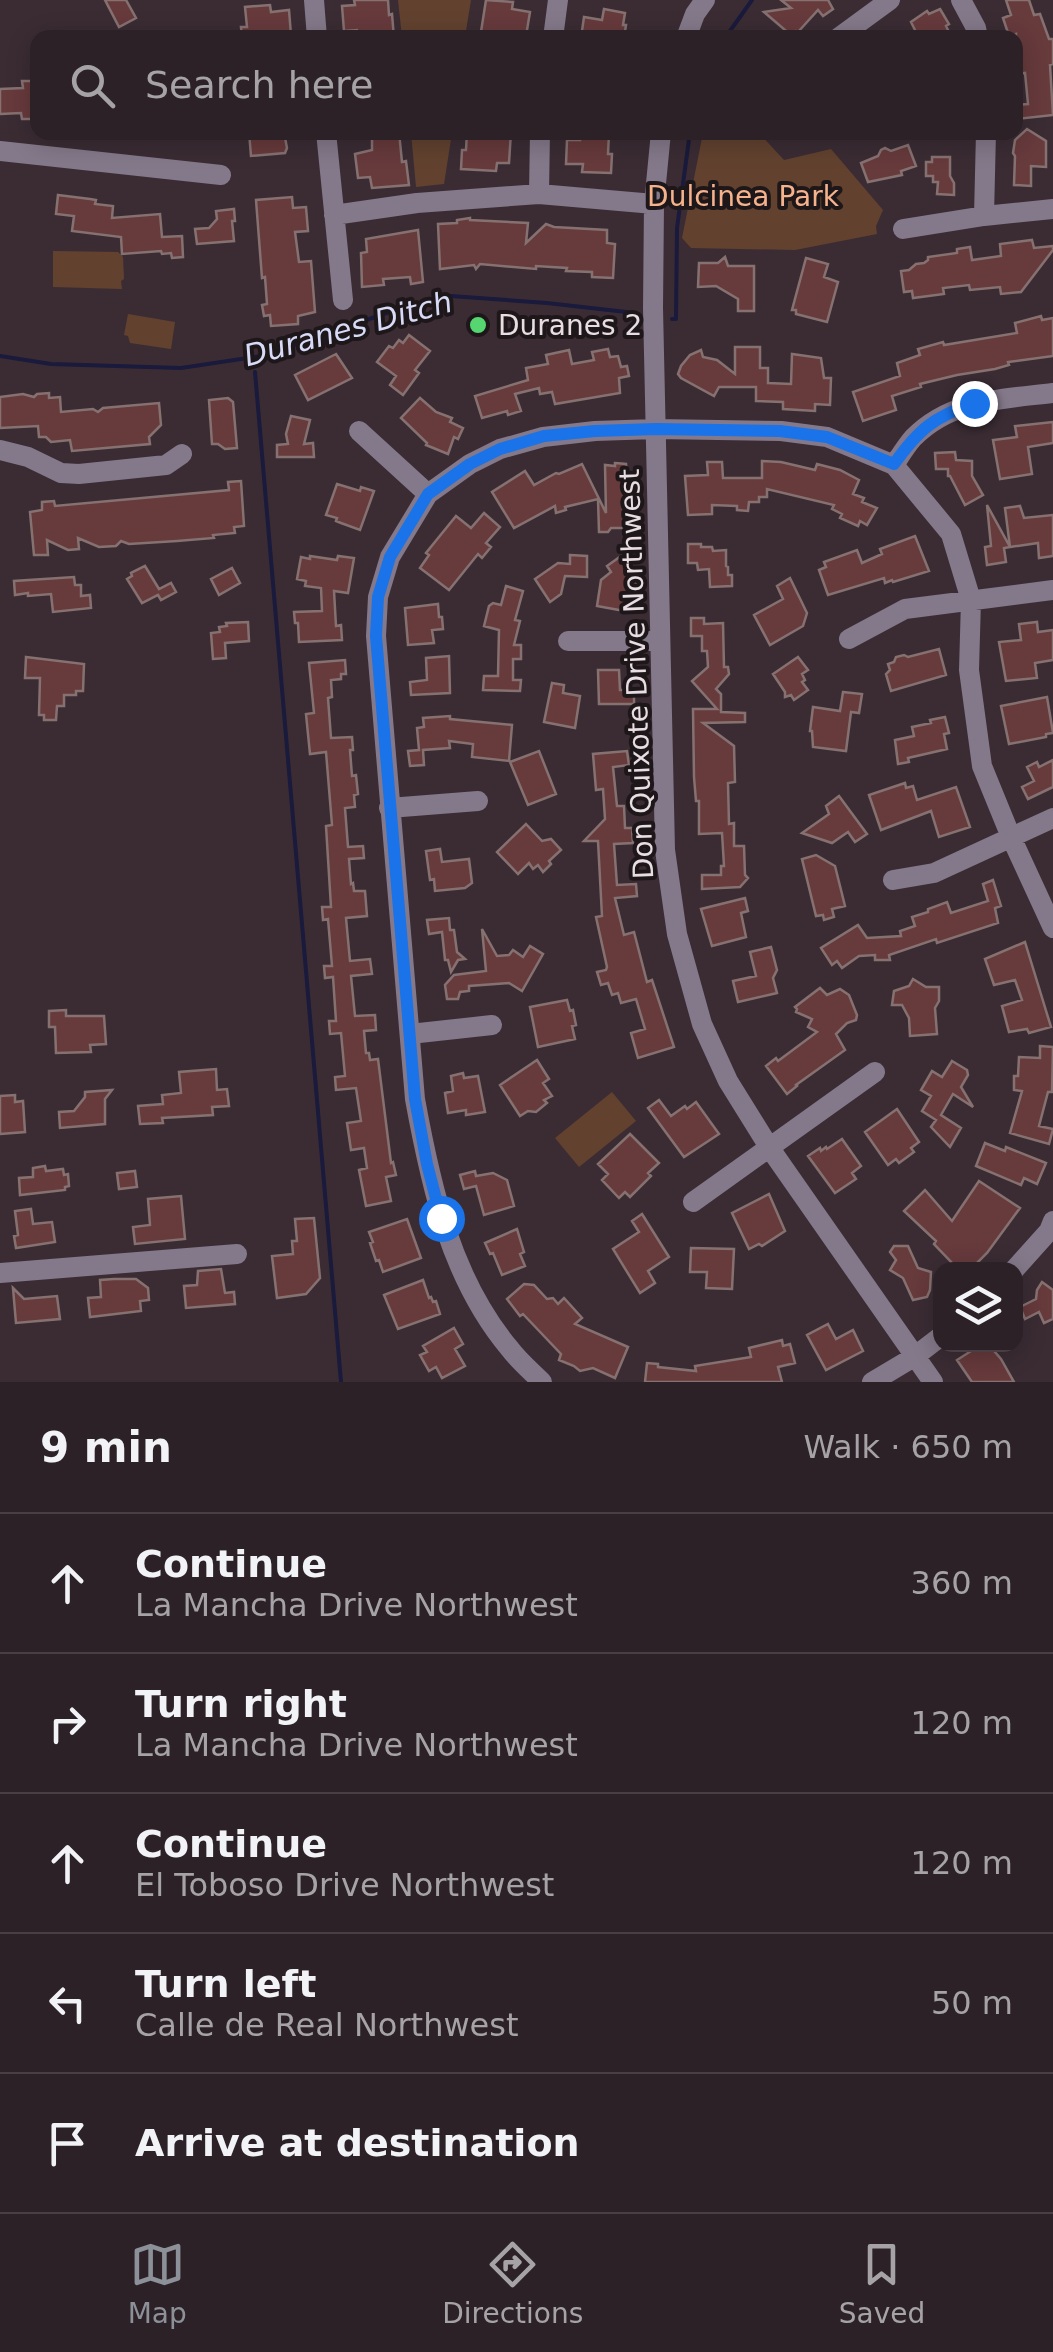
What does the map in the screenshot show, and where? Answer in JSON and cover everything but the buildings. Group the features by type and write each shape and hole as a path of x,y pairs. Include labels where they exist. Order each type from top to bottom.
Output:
{"street":[{"path":"314,0 316,30"},
{"path":"554,30 558,0"},
{"path":"689,30 705,0"},
{"path":"849,30 890,0"},
{"path":"961,0 974,30"},
{"path":"327,140 343,300"},
{"path":"539,194 540,140"},
{"name":"Don Quixote Drive Northwest","path":"660,140 654,204 659,641 665,850 677,934 702,1024 728,1081 769,1147 933,1382"},
{"path":"984,216 986,140"},
{"path":"0,151 221,175"},
{"path":"334,216 539,194 654,204"},
{"path":"903,229 1053,209"},
{"path":"894,464 912,439 944,414 974,403 1053,393"},
{"path":"360,431 428,494"},
{"path":"542,1382 510,1349 481,1308 459,1263 441,1218 415,1099 376,636 378,597 390,557 428,494 470,464 500,449 544,436 595,431 780,431 827,437 894,464 951,534 970,600 969,670 982,766 1053,928"},
{"path":"0,450 28,457 61,473 78,474 166,465 182,454"},
{"path":"850,640 905,609 1053,590"},
{"path":"568,641 659,641"},
{"path":"389,808 478,801"},
{"path":"893,880 934,873 1053,818"},
{"path":"410,1034 492,1025"},
{"path":"693,1202 874,1072"},
{"path":"1021,1262 1052,1229"},
{"path":"0,1273 237,1254"},
{"path":"872,1382 933,1342"}],"green space":[{"path":"398,0 471,0 466,30 401,30"},
{"path":"412,140 451,140 444,184 416,187"},
{"name":"Dulcinea Park","path":"702,140 765,140 784,160 831,149 883,210 877,234 795,250 691,248 682,238"},
{"path":"53,251 118,252 123,257 122,289 53,287"},
{"path":"128,314 175,322 171,349 130,343 124,335"},
{"path":"612,1092 636,1121 579,1167 555,1138"}],"waterway":[{"path":"731,30 752,0"},
{"path":"672,319 676,319 677,228 689,140"},
{"name":"Duranes Ditch","path":"0,356 51,364 181,368 261,356 410,305 451,296 635,313"},
{"path":"255,372 341,1382"}],"place":[{"name":"Duranes 2","path":"478,325"}],"route":[{"path":"441,1218 415,1099 376,636 378,597 390,557 428,494 470,464 500,449 544,436 595,431 780,431 827,437 894,464 912,439 944,414 974,403"}]}
